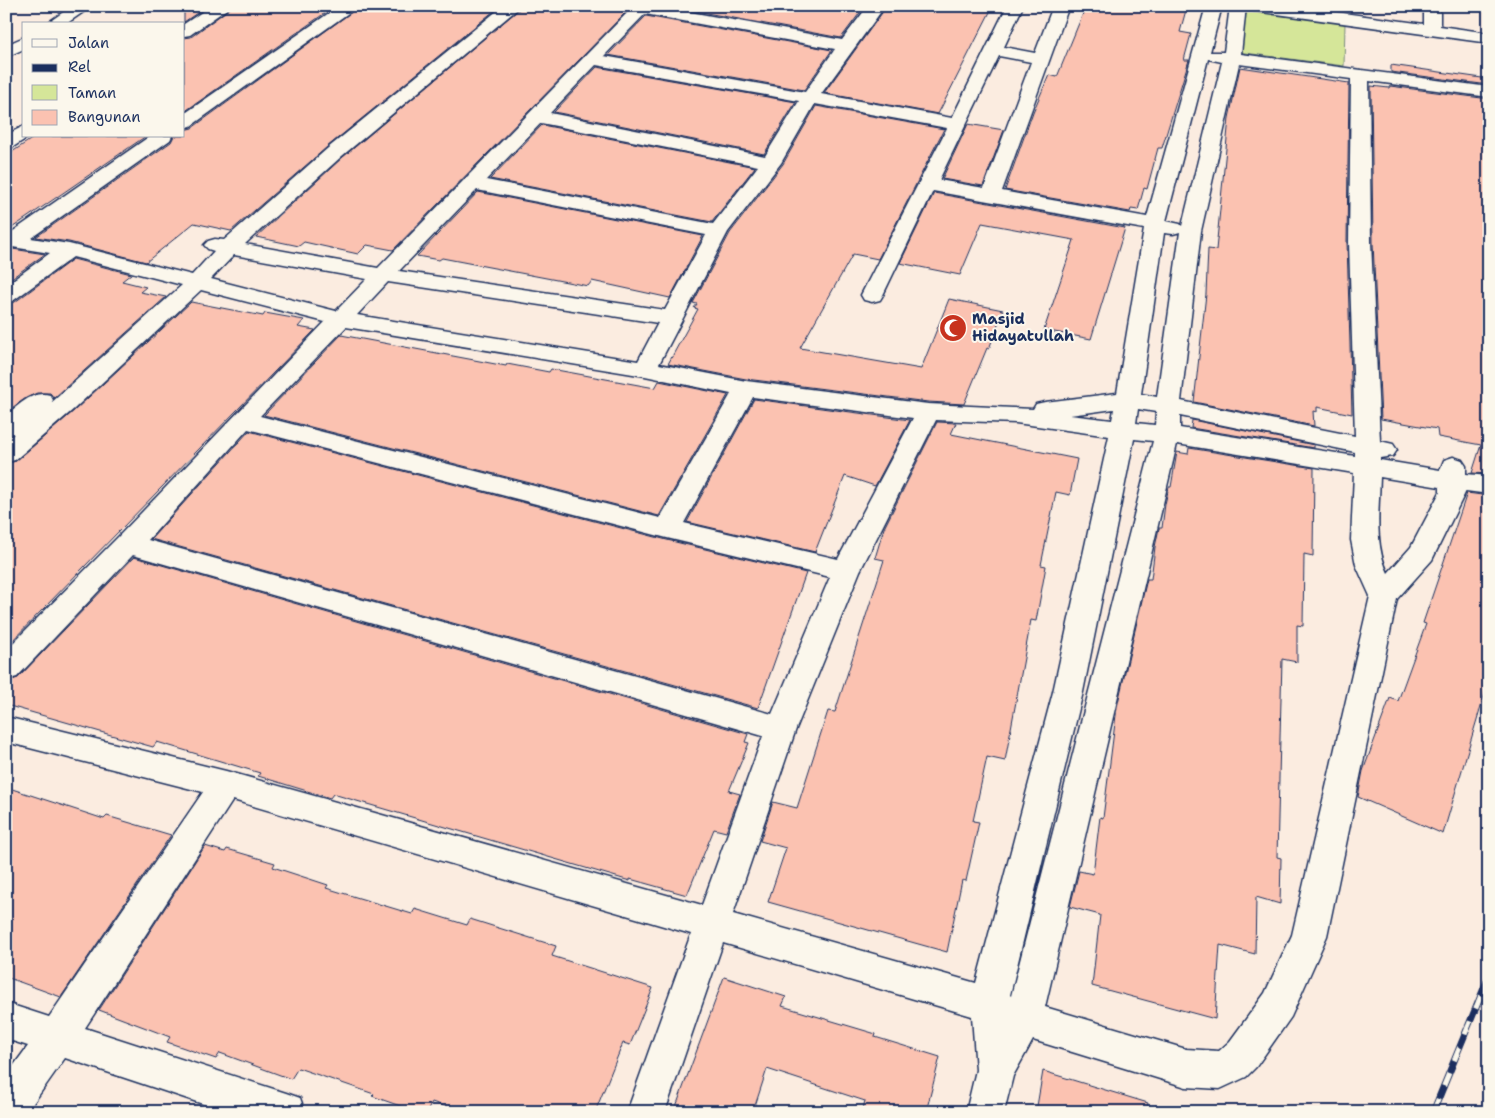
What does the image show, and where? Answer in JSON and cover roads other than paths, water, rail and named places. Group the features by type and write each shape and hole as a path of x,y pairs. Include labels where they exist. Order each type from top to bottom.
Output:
{"street":[{"path":"57,22 84,6"},
{"path":"185,30 223,6"},
{"path":"185,121 350,6"},
{"path":"6,454 54,401 184,295 187,280 219,246 335,152 394,94 494,6"},
{"path":"394,94 513,6"},
{"path":"645,369 718,231 771,163 809,99 877,6"},
{"path":"872,295 1015,6"},
{"path":"991,195 1061,6"},
{"path":"995,1070 989,1004 1068,692 1123,430 1126,400 1155,224 1214,6"},
{"path":"985,1112 995,1070 1024,1019 1167,434 1168,406 1191,231 1232,58 1238,6"},
{"path":"1254,6 1489,38"},
{"path":"1384,24 1385,6"},
{"path":"1432,6 1432,31"},
{"path":"6,669 128,544 243,420 591,60 638,7 846,46"},
{"path":"6,52 22,43"},
{"path":"994,50 1041,59"},
{"path":"1202,54 1489,92"},
{"path":"591,60 957,124"},
{"path":"1360,74 1360,242 1367,456 1364,540 1370,565 1384,596"},
{"path":"536,116 771,163"},
{"path":"6,143 22,133"},
{"path":"9,240 160,138"},
{"path":"472,183 718,231"},
{"path":"927,184 1191,231"},
{"path":"9,240 69,250 341,319 645,369 746,389 928,412 1016,415 1123,430 1367,456"},
{"path":"219,246 382,276 672,318"},
{"path":"6,295 69,250"},
{"path":"667,529 746,389"},
{"path":"1016,415 1126,400 1168,406 1367,456 1489,480"},
{"path":"6,428 54,401"},
{"path":"646,1112 781,729 846,571 928,412"},
{"path":"243,420 667,529 846,571"},
{"path":"1453,474 1489,485"},
{"path":"6,728 226,784 712,923 989,1004 1024,1019 1186,1068 1220,1070 1233,1064 1244,1054 1278,1005 1309,936 1384,596 1422,553 1453,492 1453,474"},
{"path":"128,544 781,729"},
{"path":"1068,692 1103,696"},
{"path":"6,1109 58,1036 226,784"},
{"path":"6,1021 58,1036 286,1112"}],"railway":[{"path":"1433,1112 1489,976"}],"place":[{"name":"Masjid Hidayatullah","path":"953,328"}]}
